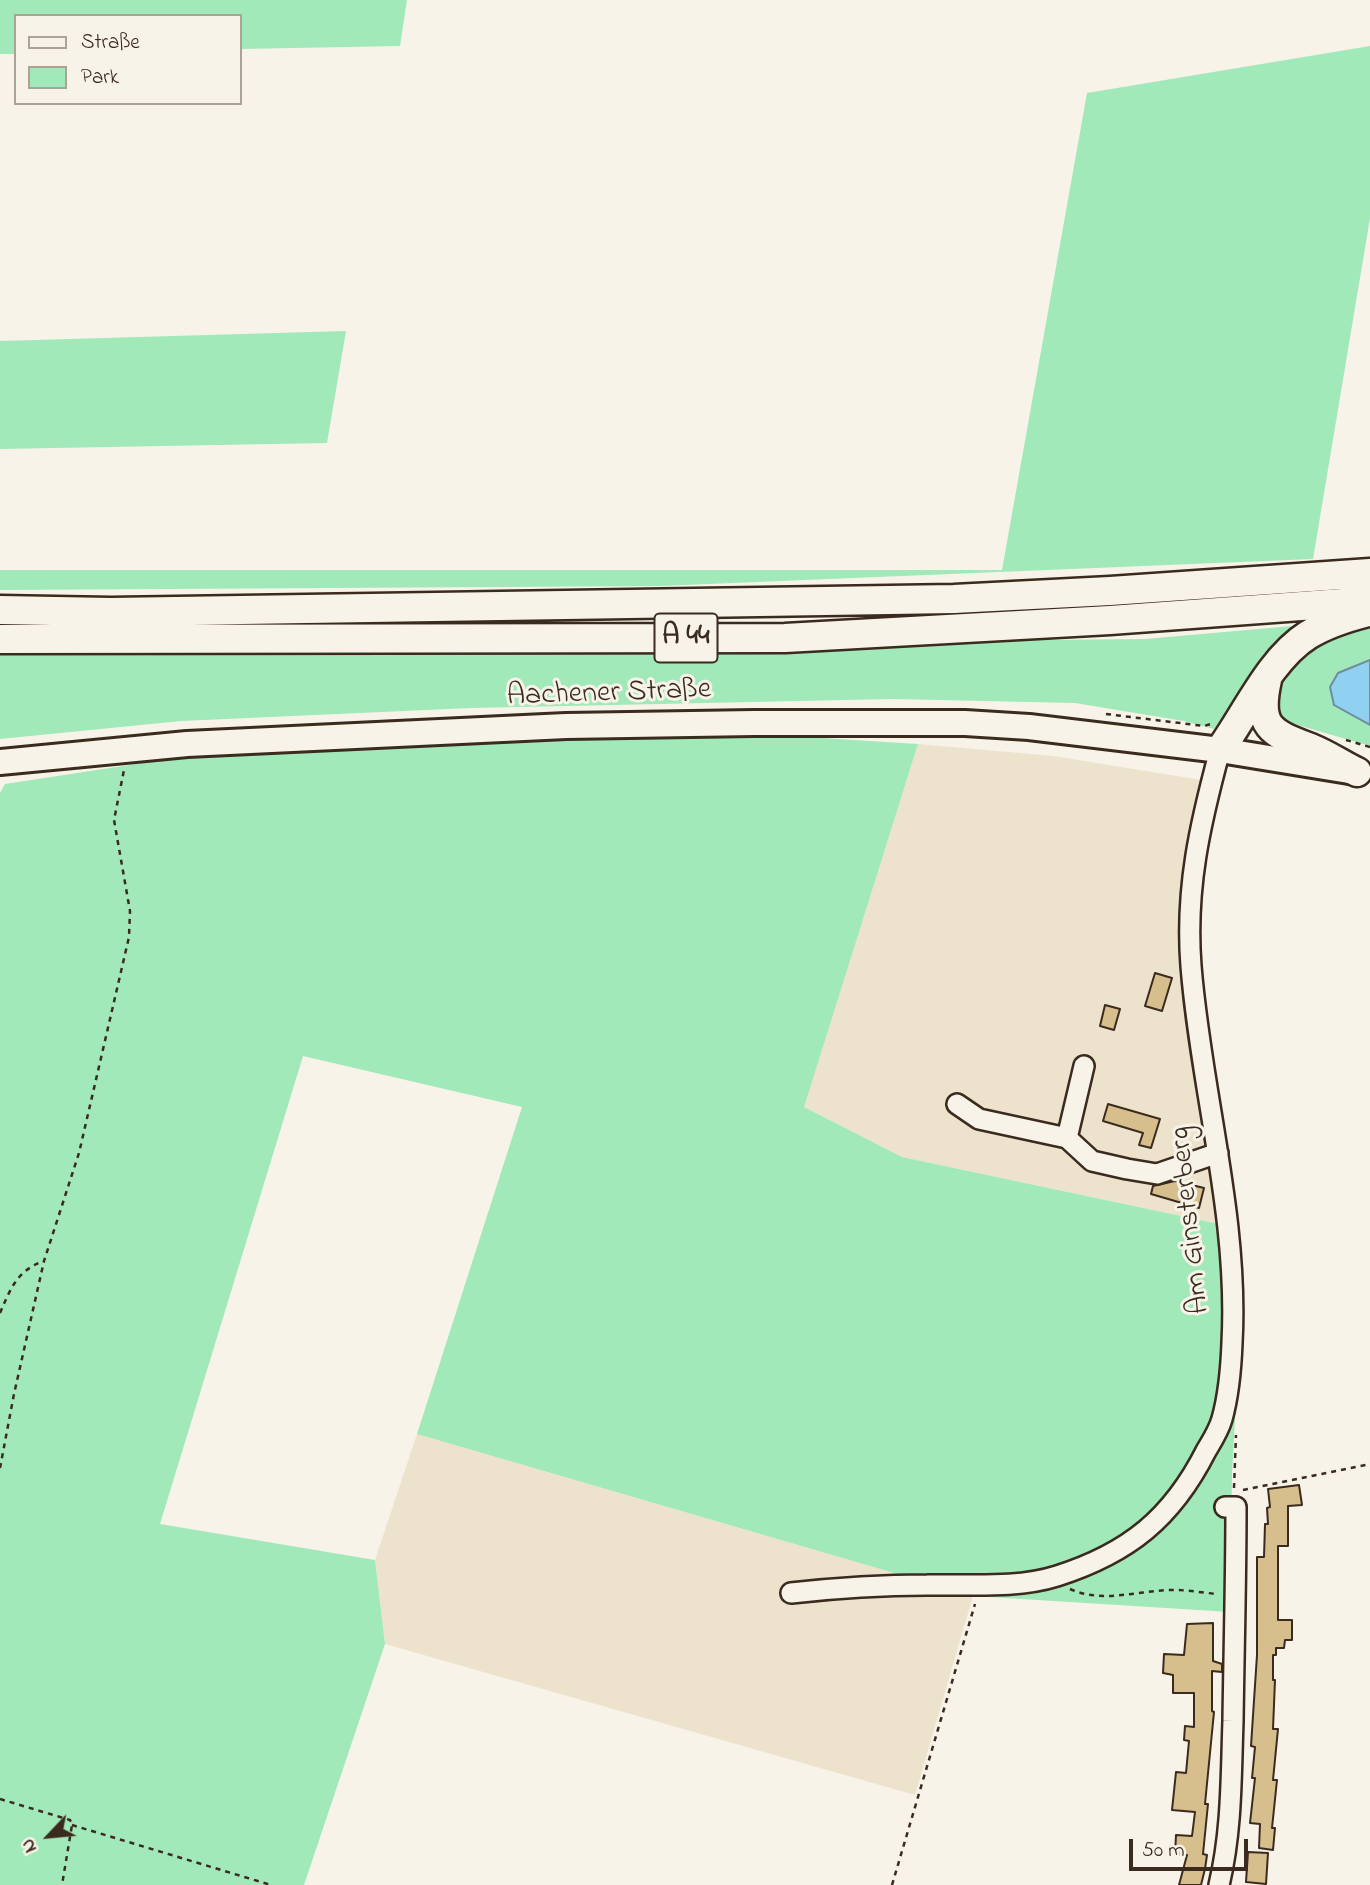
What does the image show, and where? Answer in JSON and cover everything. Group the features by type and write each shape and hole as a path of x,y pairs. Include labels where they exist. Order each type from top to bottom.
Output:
{"highway":[{"name":"A 44","path":"0,610 111,612 954,599 1370,573"},
{"name":"A 44","path":"0,639 785,638 1110,620 1370,601"},
{"path":"1220,750 1287,652 1308,635 1339,621 1370,612"},
{"path":"1267,678 1262,707 1274,732 1363,774"}],"main road":[{"name":"Aachener Straße","path":"0,762 123,749 566,726 899,723 1029,727 1220,750 1363,774"}],"street":[{"name":"Am Ginsterberg","path":"791,1592 864,1585 1015,1584 1054,1577 1119,1548 1171,1508 1192,1479 1221,1423 1230,1377 1234,1310 1229,1227 1197,1022 1188,908 1197,849 1220,750"},
{"path":"1068,1138 1084,1066"},
{"path":"957,1104 979,1119 1068,1138 1093,1161 1157,1174 1218,1153"},
{"path":"1219,1885 1231,1811 1236,1596 1236,1507 1225,1507"}],"path":[{"path":"0,1468 44,1261 79,1153 129,937 130,911 114,820 124,779 123,749"},
{"path":"0,1313 13,1284 27,1268 44,1261"},
{"path":"1225,1406 1232,1410 1237,1420 1234,1489 1225,1507"},
{"path":"1225,1507 1238,1491 1370,1464"},
{"path":"1054,1577 1069,1589 1084,1596 1120,1596 1174,1590 1236,1596"},
{"path":"892,1885 983,1584"},
{"path":"0,1799 70,1819 72,1825 62,1885"},
{"path":"72,1825 271,1885"}],"shaded area":[{"path":"918,744 1054,756 1201,780 1185,862 1180,908 1182,964 1219,1224 902,1157 803,1107"},
{"path":"417,1434 973,1596 915,1795 385,1644 375,1560"}],"green space":[{"path":"0,0 407,0 400,46 242,49 242,14 14,14 14,54 0,54"},
{"path":"1370,46 1370,218 1313,559 660,586 0,590 0,570 1002,570 1087,93"},
{"path":"346,331 327,443 0,449 0,341"},
{"path":"1292,626 1214,729 1184,721 1075,703 893,699 471,708 181,721 0,739 0,650 1145,639"},
{"path":"1370,626 1370,746 1277,719 1273,692 1295,658 1351,628"},
{"path":"790,736 918,744 804,1107 902,1157 1219,1224 1237,1385 1232,1473 1230,1612 973,1596 417,1434 522,1107 303,1056 160,1524 375,1560 385,1644 304,1885 0,1885 0,793 5,784 208,753 510,740"}],"water":[{"path":"1370,660 1370,725 1334,705 1330,687 1338,673"}],"building":[{"path":"1155,973 1172,978 1162,1011 1145,1006"},
{"path":"1105,1005 1120,1009 1114,1030 1100,1026"},
{"path":"1108,1104 1160,1119 1151,1148 1139,1145 1143,1133 1103,1121"},
{"path":"1175,1181 1204,1188 1199,1208 1151,1194 1153,1186"},
{"path":"1299,1485 1302,1505 1288,1506 1288,1546 1278,1546 1278,1620 1292,1620 1292,1640 1285,1640 1284,1648 1276,1648 1276,1655 1273,1655 1273,1729 1278,1729 1273,1780 1277,1780 1272,1828 1275,1828 1273,1850 1259,1848 1260,1824 1250,1823 1255,1778 1252,1778 1255,1747 1251,1746 1257,1655 1257,1557 1264,1557 1265,1524 1268,1524 1267,1508 1270,1507 1268,1489"},
{"path":"1213,1623 1213,1661 1222,1664 1222,1672 1212,1671 1214,1712 1203,1854 1207,1855 1201,1885 1179,1885 1187,1855 1175,1854 1176,1835 1192,1836 1195,1812 1172,1810 1176,1772 1186,1773 1189,1741 1184,1740 1185,1726 1194,1727 1194,1693 1173,1693 1173,1675 1163,1673 1164,1654 1184,1655 1187,1624"},
{"path":"1248,1852 1268,1853 1266,1884 1246,1882"}]}
